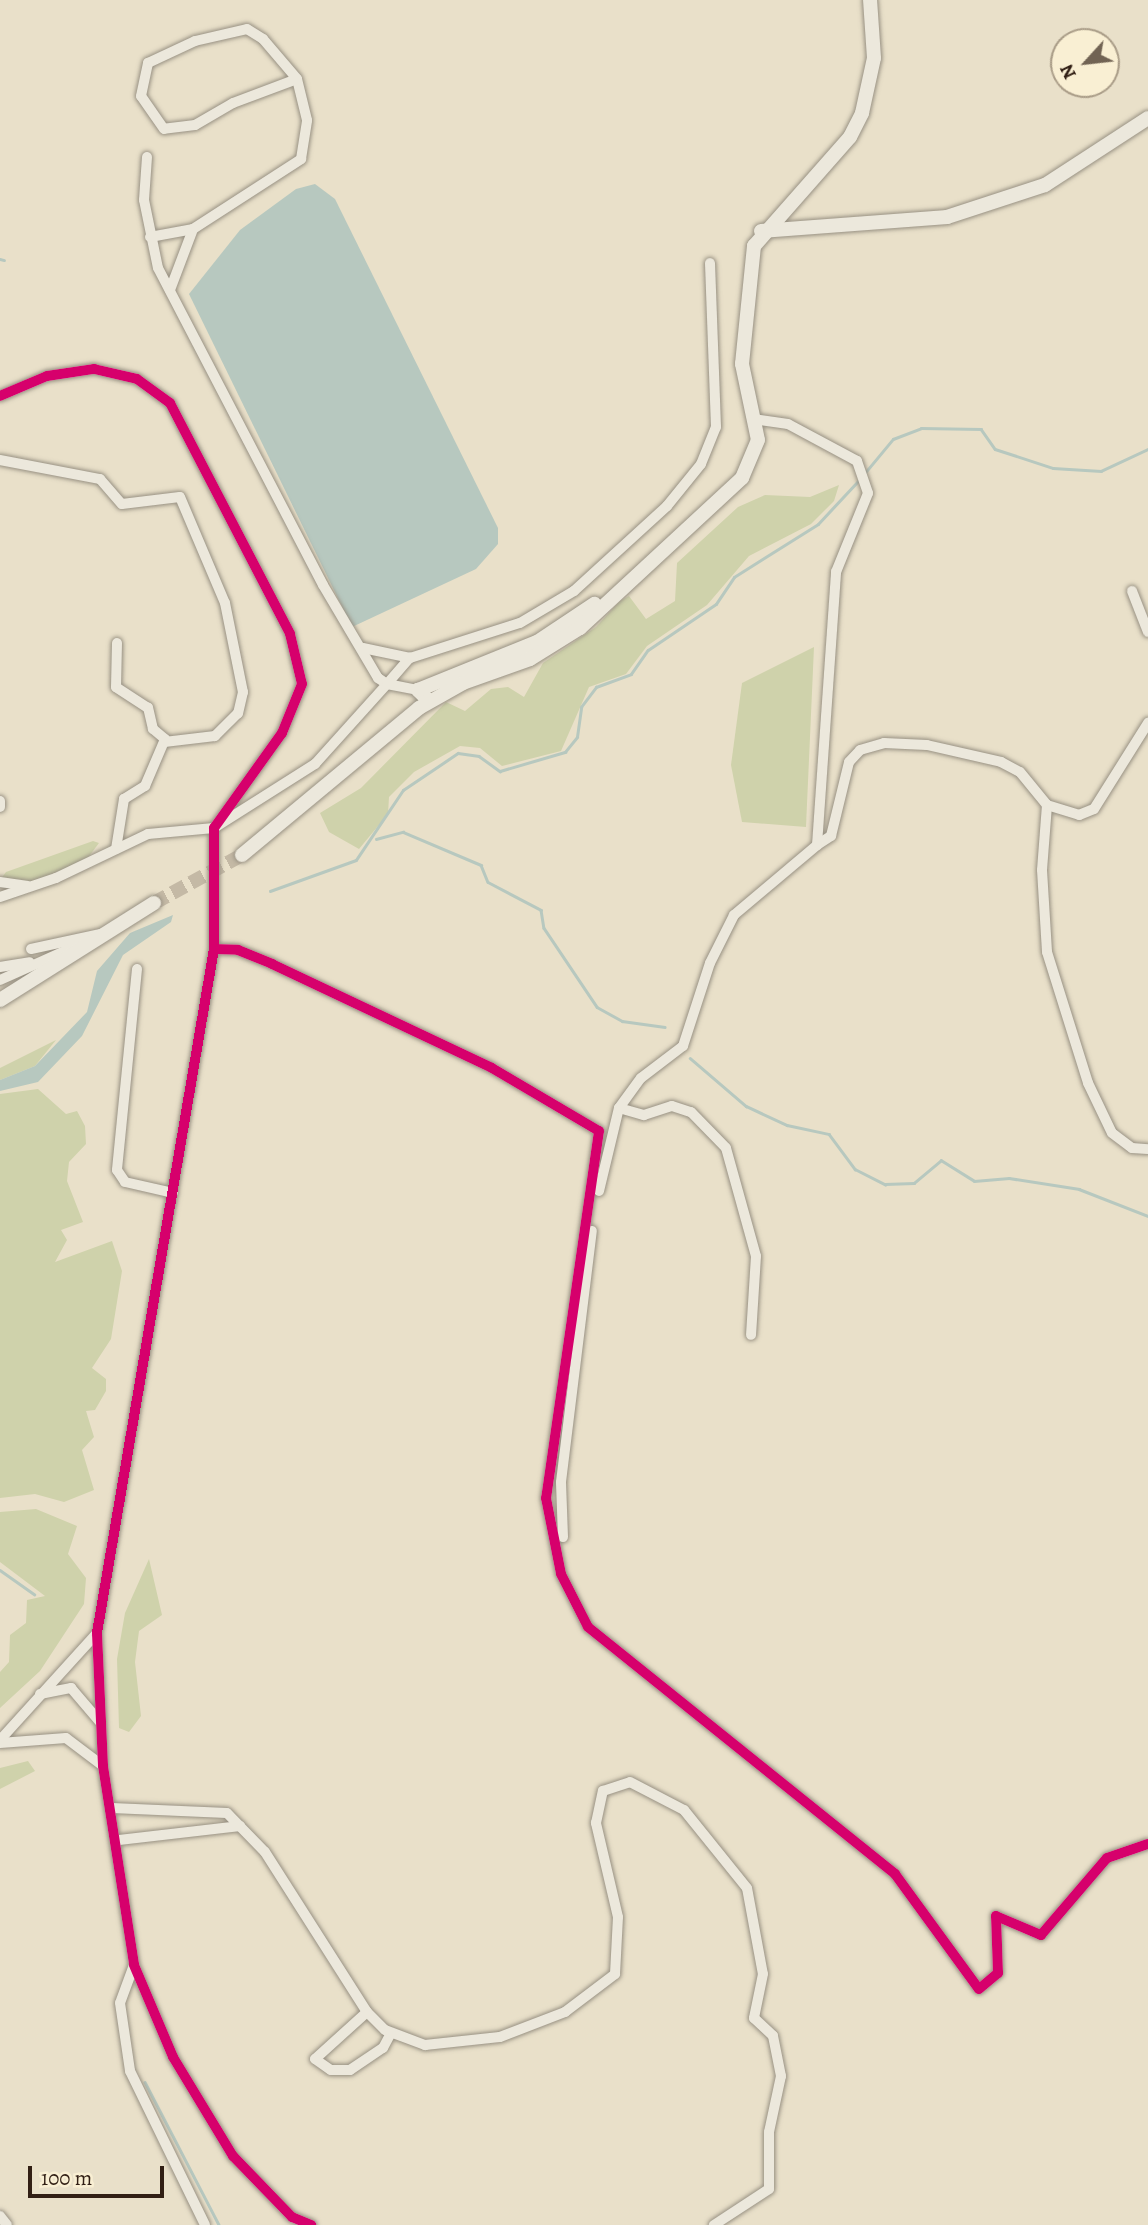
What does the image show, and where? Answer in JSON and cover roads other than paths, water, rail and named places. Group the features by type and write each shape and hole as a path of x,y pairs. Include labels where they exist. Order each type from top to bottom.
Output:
{"street":[{"path":"242,855 310,801 399,722 429,701 552,648 742,478 758,440 758,420 746,390 742,331 761,231 850,137 862,113 874,58 870,0"},
{"path":"150,237 193,229 301,159 307,120 297,79 263,39 247,29 186,44 148,63 141,96 159,124 177,130 297,79"},
{"path":"761,231 947,217 1045,185 1148,118"},
{"path":"147,157 150,237 170,290 323,585 363,648 370,669 387,684 418,690 537,642 617,591"},
{"path":"170,290 193,229"},
{"path":"363,648 410,658 520,623 574,591 628,546 701,464 716,427 710,264"},
{"path":"0,396 47,376 93,369 137,379 170,403 199,451 290,634 302,684 282,733 214,828 214,950 97,1633 103,1766 119,1840 134,1965 173,2057 233,2156 292,2217 311,2225"},
{"path":"758,420 788,424 857,461 868,493 836,572 817,845"},
{"path":"0,460 100,479 122,504 180,497 225,603 243,692 234,719 215,736 164,742"},
{"path":"1132,591 1148,632"},
{"path":"116,849 124,799 145,786 164,742 148,708 116,687 117,643"},
{"path":"0,897 30,887 148,834 214,828 315,764 410,658"},
{"path":"418,690 429,701"},
{"path":"563,1537 561,1482 587,1267 619,1108 640,1078 683,1046 710,963 734,915 817,845 837,821 849,762 860,750 884,743 1001,762 1020,772 1047,805 1079,815 1094,808 1148,723"},
{"path":"0,801 0,807"},
{"path":"1047,805 1042,870 1046,952 1088,1083 1112,1133 1132,1148 1148,1149"},
{"path":"0,882 30,887"},
{"path":"0,1000 154,903"},
{"path":"31,949 108,933"},
{"path":"0,980 108,933"},
{"path":"214,950 238,950 272,964 492,1068 599,1131 546,1498 561,1574 588,1627 895,1874 979,1989 998,1973 996,1916 1041,1935 1107,1858 1148,1844"},
{"path":"0,967 37,962"},
{"path":"137,969 117,1170 125,1182 173,1193"},
{"path":"619,1108 644,1115 672,1106 691,1112 726,1148 756,1256 751,1335"},
{"path":"0,1741 34,1696 97,1633"},
{"path":"34,1696 71,1688 101,1724"},
{"path":"0,1741 66,1738 103,1766"},
{"path":"112,1808 228,1813 265,1852 367,2012 391,2033 425,2045 500,2037 565,2012 615,1974 618,1917 596,1823 603,1791 630,1782 684,1810 747,1888 763,1975 754,2018 774,2036 781,2076 769,2132 769,2189 714,2225"},
{"path":"119,1840 240,1826"},
{"path":"134,1965 121,2003 130,2071 205,2225"},
{"path":"367,2012 315,2059 331,2070 350,2070 383,2048 391,2033"},
{"path":"0,2216 7,2225"}],"waterway":[{"path":"0,259 4,260"},
{"path":"864,474 893,439 921,428 981,429 995,449 1053,468 1101,471 1148,449"},
{"path":"270,891 356,860 403,790 458,753 479,756 500,771 565,752 577,737 581,707 596,687 631,674 648,650 716,604 734,577 818,524 860,479"},
{"path":"376,839 403,832 481,865 488,882 541,910 544,928 597,1007 622,1021 665,1027"},
{"path":"690,1058 746,1106 787,1125 829,1134 855,1169 885,1184 914,1183 941,1160 974,1181 1009,1178 1079,1189 1148,1216"},
{"path":"0,1570 34,1594"},
{"path":"145,2082 219,2225"}],"tunnel":[{"path":"154,903 242,855"}]}
